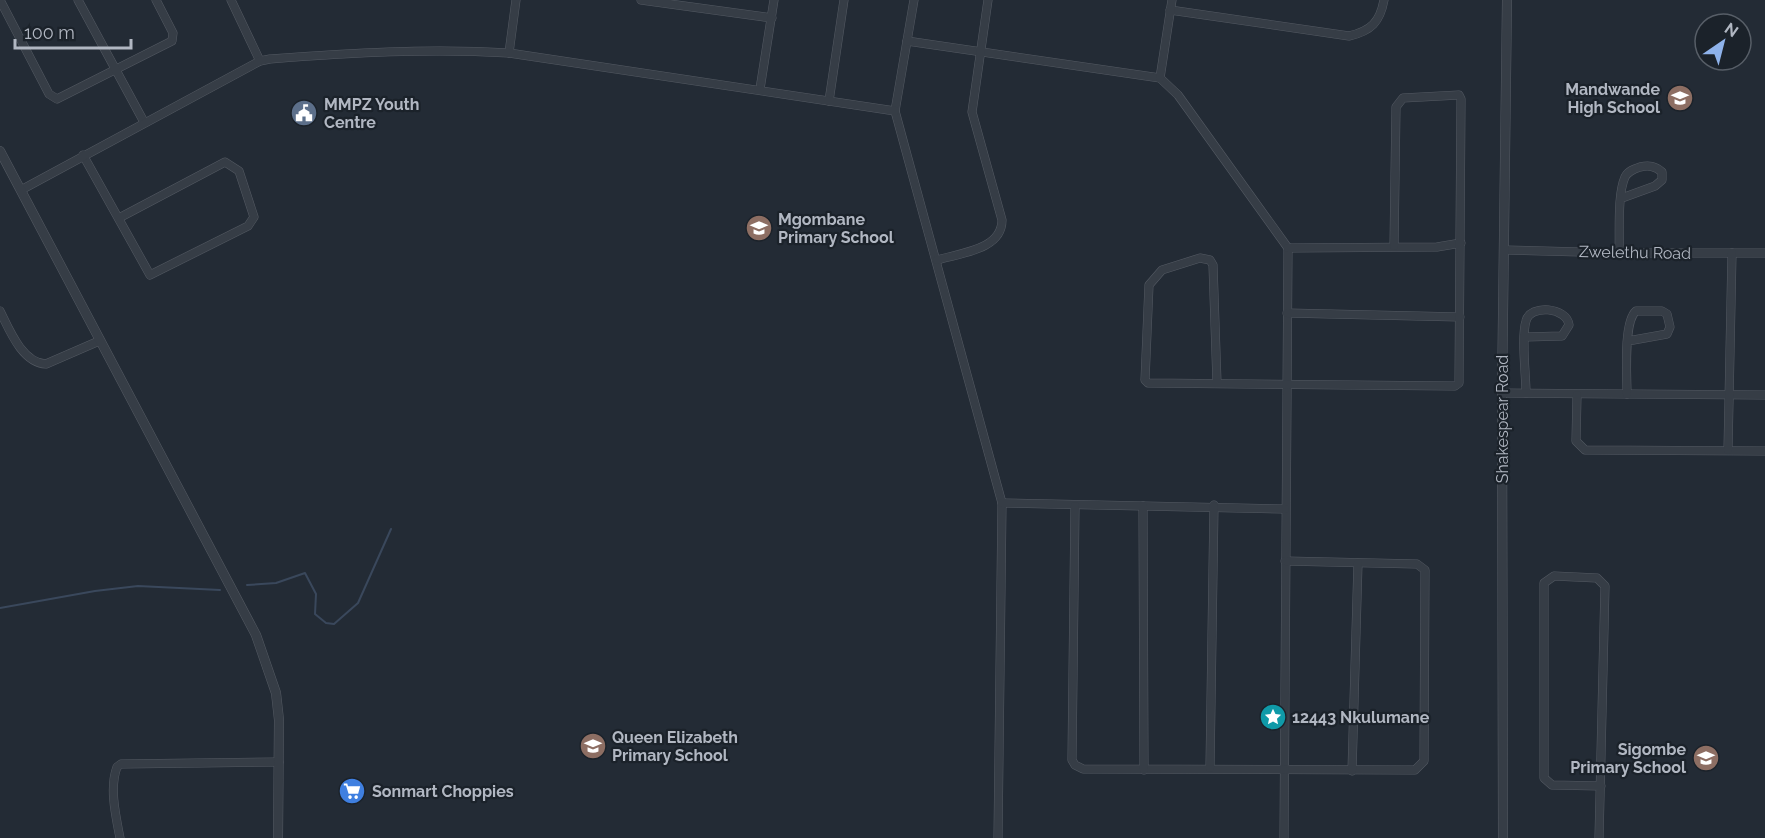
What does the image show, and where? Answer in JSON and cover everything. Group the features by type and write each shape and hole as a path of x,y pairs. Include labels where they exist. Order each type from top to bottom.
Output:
{"street":[{"path":"0,0 52,98 63,98 114,69 173,40 173,33 156,0"},
{"path":"78,0 144,122"},
{"path":"231,0 260,61"},
{"path":"508,53 516,0"},
{"path":"641,0 772,18"},
{"path":"760,89 774,0"},
{"path":"829,101 844,0"},
{"path":"914,0 895,111 938,260 1002,503 998,838"},
{"path":"938,260 992,242 1001,233 1002,220 972,112 988,0"},
{"path":"1160,78 1172,0"},
{"path":"1170,10 1349,36 1362,33 1375,24 1382,14 1384,0"},
{"name":"Shakespear Road","path":"1503,838 1502,393 1507,0"},
{"path":"908,41 1160,78 1178,95 1288,248 1284,838"},
{"path":"21,190 260,61 392,50 451,49 508,53 895,111"},
{"path":"1217,383 1213,265 1210,260 1200,258 1162,270 1149,285 1145,380 1150,384 1455,386 1461,379 1461,99 1456,94 1403,98 1396,107 1394,246"},
{"path":"0,151 99,341 185,496 256,635 276,693 279,762 278,838"},
{"path":"83,155 150,275 248,226 254,217 239,171 225,162 119,218"},
{"path":"1619,253 1622,198 1624,179 1630,171 1653,166 1662,172 1662,180 1655,186 1622,198"},
{"path":"1288,248 1437,247 1461,243"},
{"name":"Zwelethu Road","path":"1505,250 1765,253"},
{"path":"1728,450 1732,253"},
{"path":"1525,337 1562,336 1569,326 1568,318 1562,312 1537,310 1529,314 1525,321 1525,337 1526,393"},
{"path":"0,311 26,356 39,364 46,364 99,341"},
{"path":"1627,394 1628,341 1631,317 1636,311 1662,311 1667,314 1670,327 1667,334 1628,341"},
{"path":"1287,313 1460,317"},
{"path":"1502,393 1765,395"},
{"path":"1576,395 1576,441 1585,450 1765,451"},
{"path":"1002,503 1075,506 1214,505 1285,509"},
{"path":"1210,768 1214,505"},
{"path":"1075,506 1072,760 1083,769 1415,770 1424,761 1425,570 1417,564 1285,561"},
{"path":"1143,506 1144,770"},
{"path":"1352,771 1358,563"},
{"path":"1599,838 1601,786 1605,586 1597,578 1554,576 1544,583 1544,778 1552,785 1601,786"},
{"path":"120,838 115,812 115,776 117,767 121,764 279,762"}],"waterway":[{"path":"247,585 276,583 305,573 316,594 315,614 326,623 334,624 358,603 391,529"},
{"path":"0,608 95,591 138,586 220,590"}],"place":[{"name":"Mandwande High School","path":"1680,98"},
{"name":"MMPZ Youth Centre","path":"304,113"},
{"name":"Mgombane Primary School","path":"759,228"},
{"name":"12443 Nkulumane","path":"1273,717"},
{"name":"Queen Elizabeth Primary School","path":"593,746"},
{"name":"Sigombe Primary School","path":"1706,758"},
{"name":"Sonmart Choppies","path":"352,791"}]}
